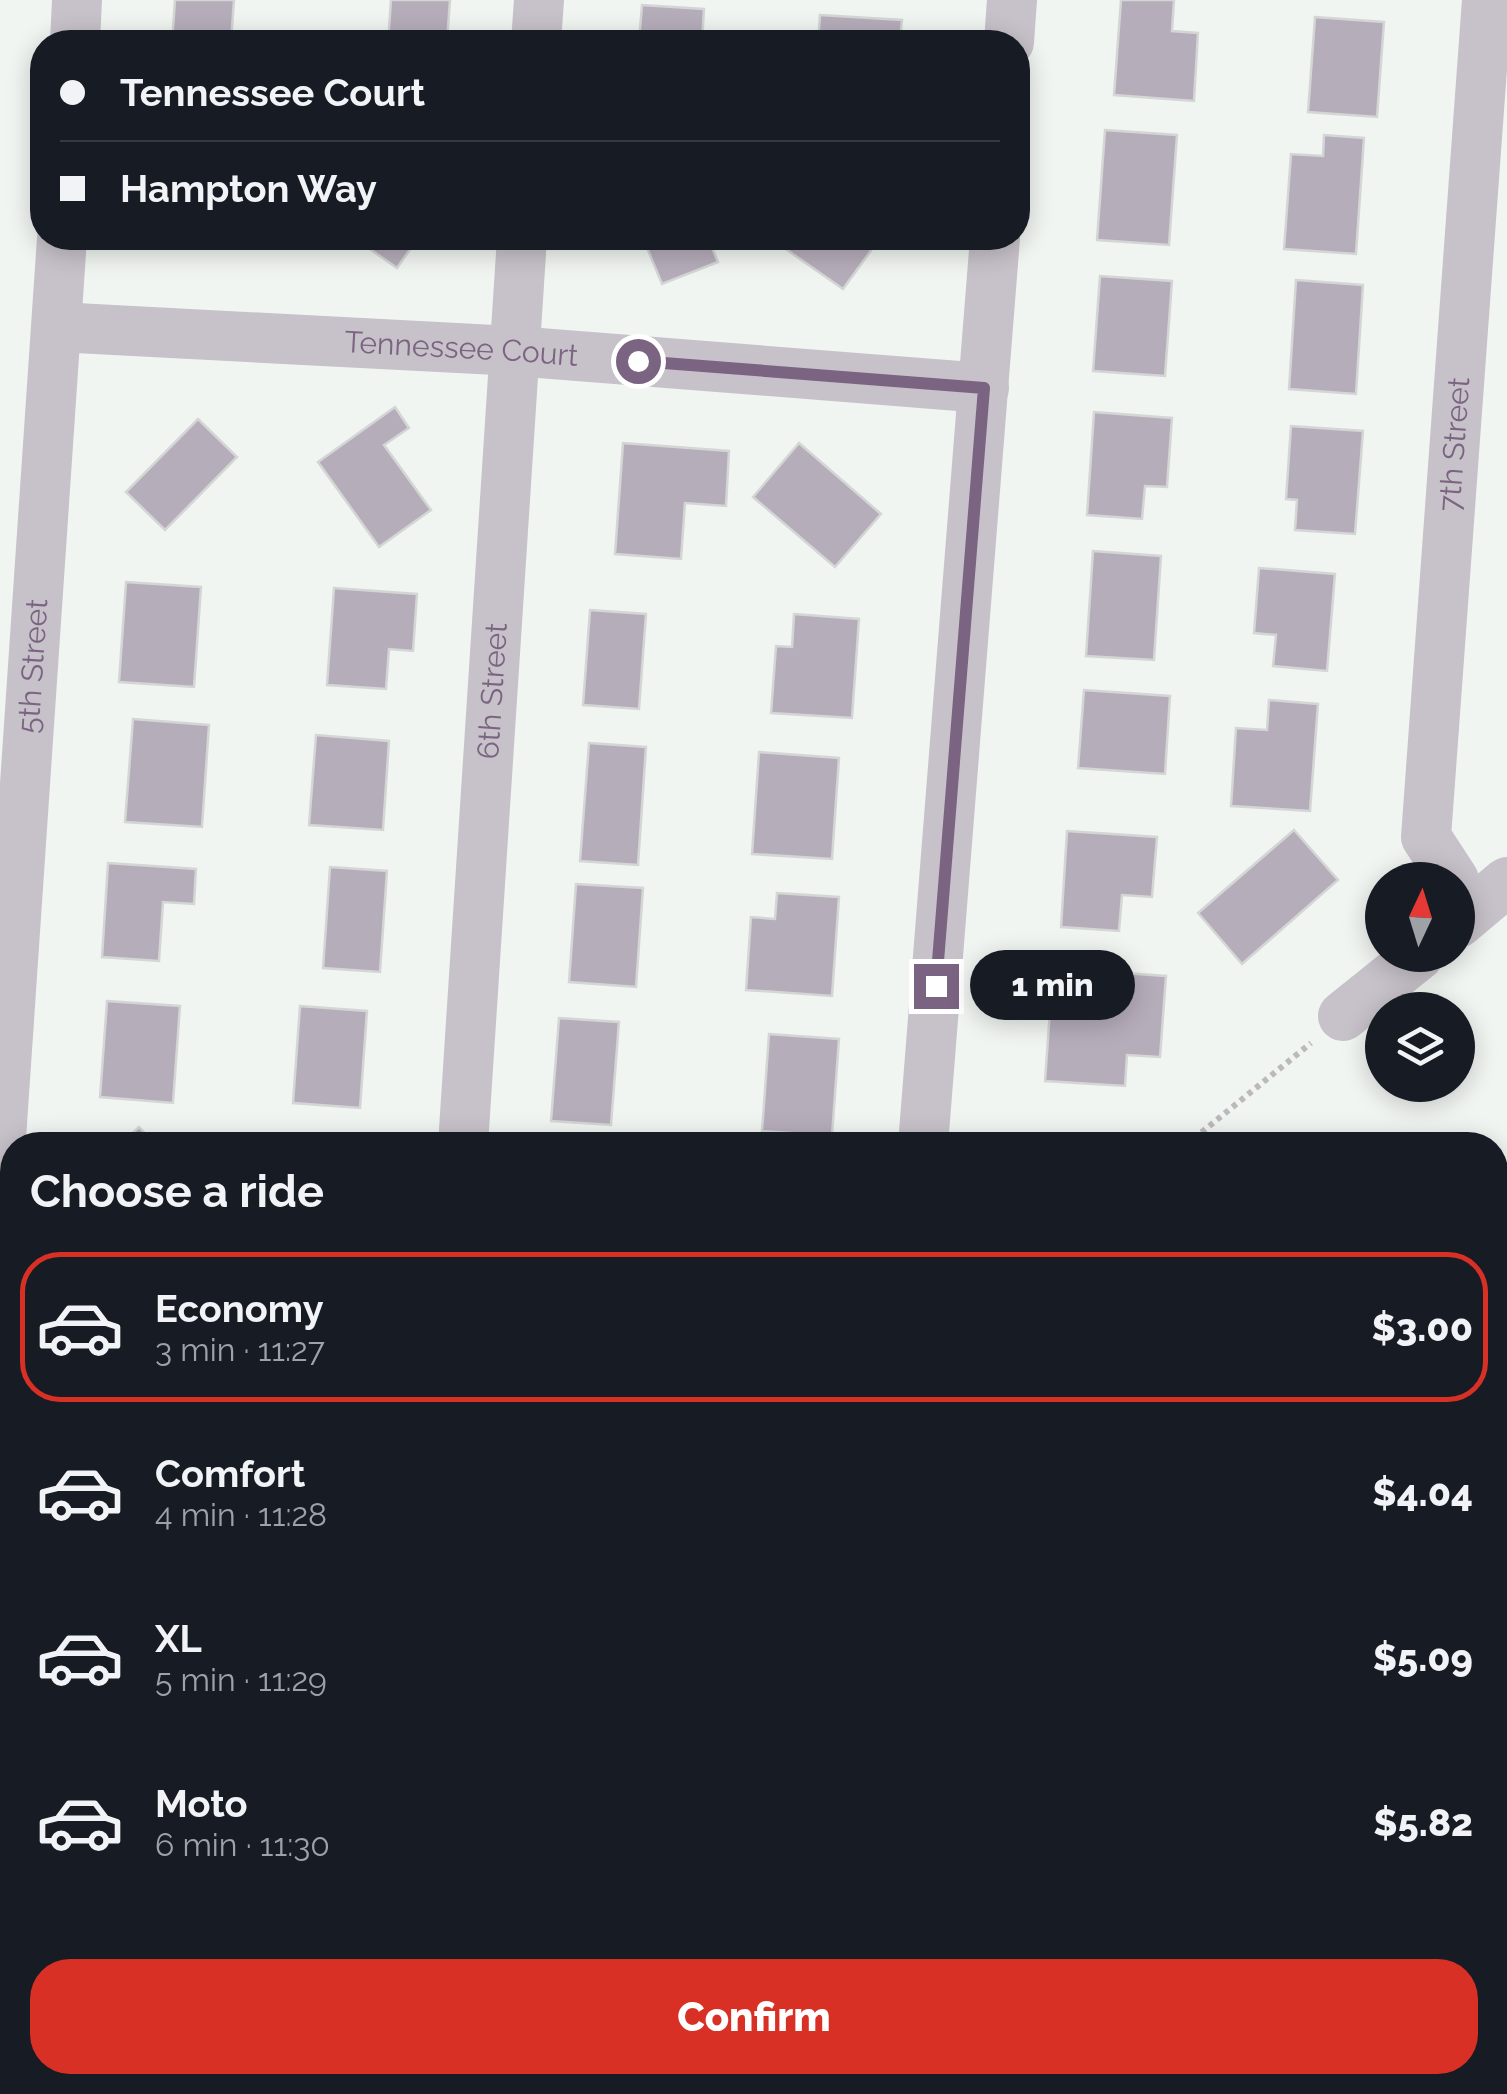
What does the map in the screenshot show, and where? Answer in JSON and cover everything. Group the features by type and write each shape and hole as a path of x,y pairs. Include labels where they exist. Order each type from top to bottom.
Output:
{"street":[{"path":"76,30 78,0"},
{"path":"537,30 539,0"},
{"path":"1010,30 1012,0"},
{"name":"7th Street","path":"1445,862 1426,837 1487,0"},
{"name":"5th Street","path":"2,1132 61,250"},
{"name":"6th Street","path":"464,1132 521,250"},
{"path":"924,1132 994,250"},
{"name":"Tennessee Court","path":"57,327 514,351 984,388"},
{"path":"1343,1016 1397,972"}],"path":[{"path":"1202,1132 1343,1016"}],"building":[{"path":"175,0 234,0 232,30 173,30"},
{"path":"391,0 450,0 448,30 389,30"},
{"path":"1121,0 1174,0 1172,31 1198,33 1194,101 1114,95"},
{"path":"642,5 704,9 703,30 640,30"},
{"path":"820,15 902,20 901,30 819,30"},
{"path":"1315,17 1384,22 1377,117 1308,112"},
{"path":"1105,130 1177,135 1169,245 1097,240"},
{"path":"1324,135 1364,138 1356,254 1284,249 1291,154 1323,156"},
{"path":"371,250 410,250 397,268"},
{"path":"648,250 713,250 718,262 662,284"},
{"path":"787,250 871,250 843,289"},
{"path":"1100,276 1172,281 1165,376 1093,371"},
{"path":"1296,280 1363,285 1356,394 1289,389"},
{"path":"395,407 409,428 384,445 431,510 379,547 318,462"},
{"path":"1094,412 1172,418 1167,487 1145,486 1142,519 1087,515"},
{"path":"198,419 237,457 165,530 126,492"},
{"path":"1291,426 1363,431 1355,534 1295,530 1297,500 1286,499"},
{"path":"623,443 729,451 726,506 685,503 681,559 615,554"},
{"path":"799,443 881,514 835,567 753,497"},
{"path":"1093,551 1161,556 1154,660 1086,656"},
{"path":"1259,568 1335,574 1327,671 1273,666 1276,635 1254,633"},
{"path":"126,582 201,587 194,687 119,682"},
{"path":"334,588 417,594 413,651 389,649 386,689 327,685"},
{"path":"590,610 646,614 639,709 583,705"},
{"path":"794,614 859,619 852,718 771,713 776,646 792,647"},
{"path":"1084,690 1170,696 1165,774 1078,768"},
{"path":"1269,700 1318,704 1310,811 1231,806 1236,728 1267,730"},
{"path":"133,719 209,725 202,827 125,822"},
{"path":"316,735 389,741 383,830 309,825"},
{"path":"589,743 646,747 638,865 580,861"},
{"path":"759,752 839,758 832,859 752,854"},
{"path":"1294,830 1338,880 1242,964 1198,913"},
{"path":"1067,831 1157,837 1152,897 1122,895 1119,931 1061,927"},
{"path":"108,863 196,869 194,904 163,902 159,961 102,957"},
{"path":"330,867 387,871 380,972 323,968"},
{"path":"576,884 643,888 636,987 569,982"},
{"path":"777,893 839,897 832,996 746,990 751,917 775,919"},
{"path":"1053,968 1166,976 1160,1057 1127,1055 1125,1086 1045,1081"},
{"path":"107,1001 180,1006 173,1103 100,1097"},
{"path":"300,1006 367,1011 360,1108 293,1103"},
{"path":"559,1018 619,1022 611,1125 551,1121"},
{"path":"769,1034 839,1039 832,1132 762,1131"}],"route":[{"path":"638,361 984,388 936,986"}]}
